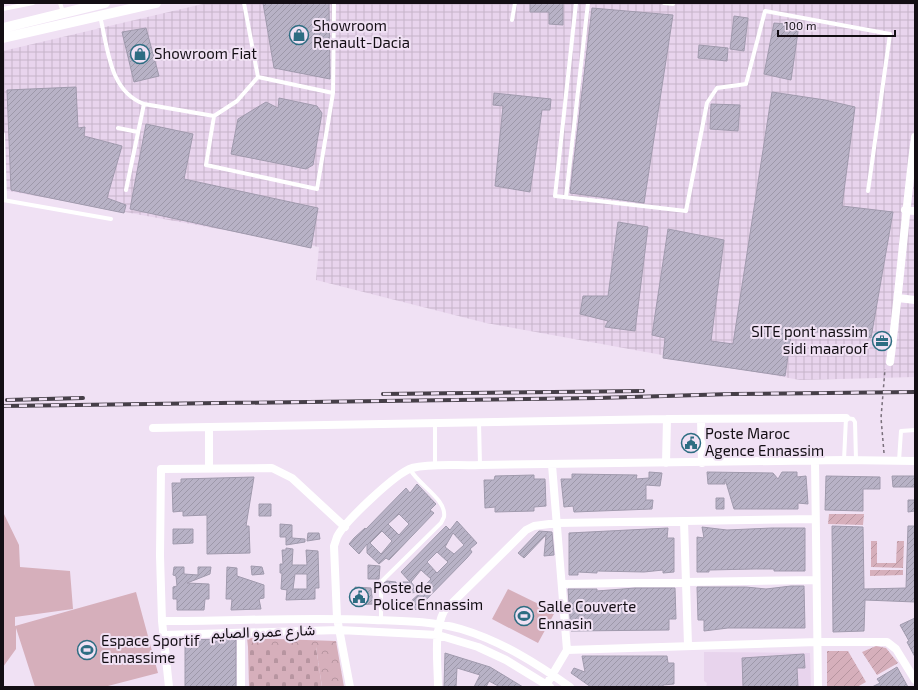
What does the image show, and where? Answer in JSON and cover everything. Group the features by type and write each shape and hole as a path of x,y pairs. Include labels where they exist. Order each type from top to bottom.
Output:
{"street":[{"path":"3,28 62,8 105,3"},
{"path":"3,38 156,3"},
{"path":"890,362 898,298 905,210 915,137"},
{"path":"905,210 915,211"},
{"path":"898,298 915,300"},
{"path":"153,428 667,419 846,418"},
{"path":"666,463 667,419"},
{"path":"701,419 702,463"},
{"path":"209,427 209,468"},
{"path":"350,687 337,618 334,546 337,537 345,526 391,480 410,469 435,466 815,462 844,460 915,461"},
{"path":"815,462 818,687"},
{"path":"547,686 567,650 552,465"},
{"path":"169,687 162,621 160,471 163,468 272,468 292,478 345,526"},
{"path":"438,687 438,635 440,619 449,605 526,530 534,526 557,523 815,519"},
{"path":"684,521 688,646"},
{"path":"562,584 816,580"},
{"name":"شارع عمرو الصايم","path":"162,621 337,618 439,624 467,632 498,644 570,687"},
{"name":"شارع عمرو الصايم","path":"164,635 339,630 438,635 478,647 506,660 547,686"},
{"path":"240,633 241,687"},
{"path":"567,650 817,642 887,642 896,649 912,668 915,680"}],"lane":[{"path":"3,9 32,3"},
{"path":"244,3 258,77"},
{"path":"214,116 206,164 315,190 319,187 333,93 334,3"},
{"path":"512,20 515,3"},
{"path":"576,3 555,196 686,211 707,103 717,88 746,84 765,11 890,34 868,191"},
{"path":"566,197 588,3"},
{"path":"664,3 673,4"},
{"path":"100,16 114,75 119,86 134,100 144,104 214,116 237,101 258,77"},
{"path":"258,77 333,93"},
{"path":"126,190 144,104"},
{"path":"118,128 138,132"},
{"path":"3,134 4,200 111,219"},
{"path":"844,460 846,418 853,419 855,422 856,460"},
{"path":"479,422 480,466"},
{"path":"435,423 435,466"},
{"path":"899,461 901,431 915,430"},
{"path":"381,620 381,582 441,523 444,517 442,505 413,476 410,469"}],"path":[{"path":"883,447 881,418 884,369"}],"shaded area":[{"path":"207,3 915,3 915,377 800,380 486,323 316,280 319,247 3,190 3,51"},
{"path":"704,652 810,653 811,687 706,687 707,683 704,681"}],"green space":[{"name":"Espace Sportif Ennassime","path":"3,512 19,545 20,567 70,571 73,609 15,617 15,626 136,592 158,673 104,687 35,687 16,628 16,649 3,667"},
{"path":"829,514 864,514 863,525 828,524"},
{"path":"871,541 877,541 877,563 896,563 897,541 904,541 903,568 871,567"},
{"path":"870,570 903,570 903,575 870,576"},
{"name":"Salle Couverte Ennasin","path":"508,589 555,612 538,643 492,619"},
{"path":"247,638 336,641 344,687 322,687 316,647 248,647"},
{"path":"876,646 886,648 898,663 877,675 862,652"},
{"path":"248,647 316,647 322,687 249,687"},
{"path":"827,651 848,651 866,682 857,687 827,687"}],"building":[{"name":"Showroom Renault-Dacia","path":"263,3 329,3 330,79 274,68"},
{"path":"530,3 563,3 563,25 549,24 549,12 530,12"},
{"path":"592,8 673,15 644,203 570,193"},
{"path":"734,16 748,18 744,51 730,49"},
{"path":"774,23 799,25 791,80 764,74"},
{"name":"Showroom Fiat","path":"146,28 159,76 134,82 122,32"},
{"path":"699,45 728,48 727,61 698,58"},
{"path":"76,87 78,128 85,127 84,136 122,146 107,198 126,205 124,213 11,190 7,90"},
{"path":"772,92 825,100 855,107 842,206 893,212 871,338 792,329 785,376 663,358 665,338 652,335 668,229 724,240 711,341 733,344"},
{"path":"494,93 551,99 550,110 542,110 530,192 495,186 503,106 493,105"},
{"path":"279,98 317,106 322,113 313,165 306,169 231,154 238,119 266,102 278,108"},
{"path":"711,104 740,105 738,131 710,129"},
{"path":"146,124 193,134 184,179 318,208 311,248 130,209"},
{"path":"618,222 648,227 635,331 605,327 608,321 580,314 583,296 608,296"},
{"path":"649,472 662,473 660,486 646,485 646,500 653,500 652,509 574,512 573,506 564,507 561,479 572,479 572,474 637,475 636,479 649,478"},
{"path":"707,472 773,473 778,479 782,472 797,472 797,477 806,476 808,504 798,503 798,509 734,509 725,479 725,484 708,484"},
{"path":"534,475 534,479 545,479 546,506 534,507 534,511 495,512 495,507 485,508 484,480 494,480 495,476"},
{"path":"826,476 880,477 880,489 863,489 863,511 825,510"},
{"path":"892,476 915,476 915,487 893,487"},
{"path":"254,477 246,526 249,526 250,553 207,554 207,515 183,516 183,511 173,512 172,483 181,483 181,479"},
{"path":"417,484 436,504 430,510 434,513 389,560 386,558 379,564 367,553 367,544 359,554 349,544 365,528 366,529 406,488 410,493","holes":["399,514 409,524 399,535 388,524","382,531 392,541 381,554 370,543"]},
{"path":"716,498 724,498 724,509 716,509"},
{"path":"908,500 915,500 915,511 908,512"},
{"path":"259,504 271,504 271,516 259,516"},
{"path":"457,521 477,543 470,549 472,552 467,558 416,610 409,603 421,592 409,593 398,582 410,582 401,572 446,526 450,530","holes":["453,533 464,545 454,554 445,547","437,552 448,562 437,573 427,562","421,570 431,579 419,592 411,582"]},
{"path":"280,524 292,525 292,538 305,539 305,542 286,545 286,537 280,537"},
{"path":"832,526 863,527 864,589 906,588 908,526 915,526 915,602 865,600 864,631 833,632"},
{"path":"702,527 727,530 805,528 805,571 774,571 774,569 754,569 709,570 709,572 697,572 697,537 704,538"},
{"path":"668,528 667,538 674,538 674,572 663,573 663,570 644,572 597,571 597,573 578,572 578,575 569,575 569,533"},
{"path":"173,529 193,529 193,543 173,544"},
{"path":"539,531 552,532 554,555 544,556 546,535 524,558 518,553"},
{"path":"308,533 319,533 320,539 307,541"},
{"path":"286,548 293,549 292,565 307,565 306,550 318,551 319,588 315,588 315,599 286,600 287,590 281,589 282,573 280,573 280,564 283,564 282,550 286,550","holes":["295,574 307,574 307,589 293,589"]},
{"path":"368,565 380,566 379,579 368,579"},
{"path":"251,566 262,567 264,574 252,575"},
{"path":"174,567 184,567 184,574 198,575 198,567 211,567 210,574 187,583 209,584 209,599 205,599 204,610 177,610 177,599 173,599 173,587 177,586 176,576 173,575"},
{"path":"227,567 237,568 237,576 264,585 264,598 259,599 261,609 231,610 232,599 226,599"},
{"path":"387,581 396,582 398,593 384,594 384,583"},
{"path":"804,586 805,628 728,628 704,631 704,620 698,620 697,587 746,587 766,589"},
{"name":"Poste de Police Ennassim","path":"355,587 371,588 373,604 354,605"},
{"path":"635,588 675,588 676,619 669,619 669,630 571,631 568,589 597,589 597,591"},
{"path":"915,618 915,657 907,642 909,641 900,625"},
{"path":"236,639 236,687 185,687 185,640"},
{"path":"445,653 490,667 523,687 500,687 489,681 486,687 474,687 480,675 457,668 456,687 444,687"},
{"path":"804,654 805,668 797,668 798,687 743,687 742,658"},
{"path":"582,656 667,656 668,663 674,663 674,684 663,685 663,687 591,687 571,673 574,668 585,672"},
{"path":"897,667 908,687 872,687 880,683 877,679"}],"railway":[{"path":"383,394 643,391"},
{"path":"3,406 915,392"},
{"path":"7,400 83,398"}],"place":[{"name":"Showroom Renault-Dacia","path":"299,35"},
{"name":"Showroom Fiat","path":"140,54"},
{"name":"SITE pont nassim sidi maaroof","path":"882,341"},
{"name":"Poste Maroc Agence Ennassim","path":"691,443"},
{"name":"Poste de Police Ennassim","path":"359,597"},
{"name":"Salle Couverte Ennasin","path":"524,616"},
{"name":"Espace Sportif Ennassime","path":"87,650"}]}
